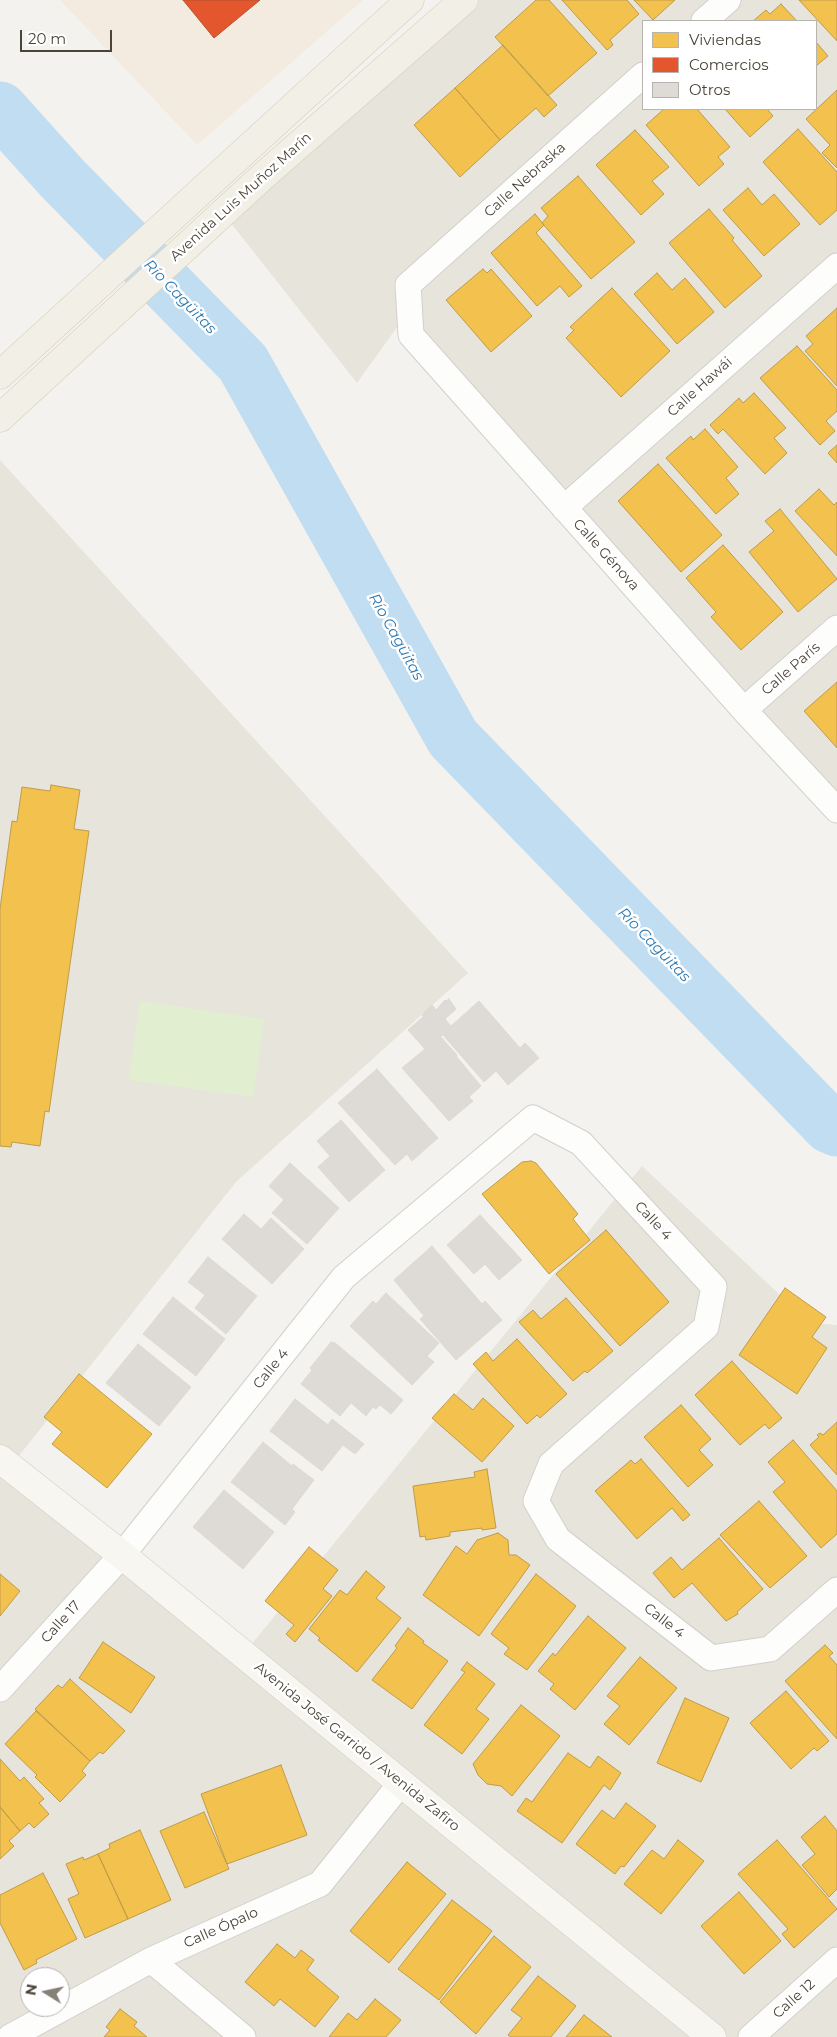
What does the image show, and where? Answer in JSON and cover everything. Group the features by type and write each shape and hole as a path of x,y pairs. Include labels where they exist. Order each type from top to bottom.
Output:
{"main road":[{"path":"0,375 410,0"},
{"name":"Avenida Luis Muñoz Marín","path":"0,418 262,177 464,0"}],"street":[{"path":"705,20 728,0"},
{"name":"Calle Nebraska","path":"408,285 642,76"},
{"name":"Calle Hawái","path":"564,508 837,266"},
{"name":"Calle Génova","path":"408,285 411,335 744,710 837,810"},
{"name":"Calle París","path":"744,710 837,628"},
{"name":"Calle 4","path":"122,1555 344,1277 533,1118 581,1143 714,1287 706,1327 551,1464 536,1501 558,1539 711,1658 770,1649 837,1590"},
{"name":"Avenida José Garrido / Avenida Zafiro","path":"0,1459 122,1555 712,2037"},
{"name":"Calle 17","path":"0,1689 122,1555"},
{"name":"Calle Ópalo","path":"10,2037 151,1960 320,1884 401,1783"},
{"path":"151,1960 243,2037"},
{"name":"Calle 12","path":"751,2037 837,1960"}],"shaded area":[{"path":"60,0 363,0 197,145"},
{"path":"447,0 837,0 837,806 400,323 357,383 215,203"},
{"path":"0,460 468,973 236,1182 7,1471 242,1656 642,1166 810,1323 837,1325 837,2037 0,2037"}],"green space":[{"path":"140,1001 264,1019 253,1097 129,1080"}],"building: Viviendas":[{"path":"536,0 549,0 597,53 548,96 495,37"},
{"path":"562,0 627,0 639,14 610,40 613,45 607,50"},
{"path":"634,0 675,0 653,20"},
{"path":"799,0 837,0 837,41"},
{"path":"781,4 796,20 754,20 766,10 770,14"},
{"path":"817,43 828,56 817,65"},
{"path":"503,45 557,105 544,117 536,108 500,140 455,88"},
{"path":"455,88 500,140 460,177 414,125"},
{"path":"837,90 837,168 822,153 830,145 806,119"},
{"path":"663,110 698,110 730,147 718,157 724,164 699,186 646,125"},
{"path":"726,110 768,110 773,116 750,137"},
{"path":"798,129 837,172 837,210 820,225 763,162"},
{"path":"635,130 669,167 652,181 664,194 641,215 596,165"},
{"path":"578,176 635,242 591,279 542,223 548,216 541,208"},
{"path":"748,188 762,205 774,194 800,224 764,256 723,210"},
{"path":"709,209 734,238 732,240 762,276 725,308 669,243"},
{"path":"535,214 544,225 536,233 582,286 569,297 560,286 537,306 491,253"},
{"path":"483,269 487,273 491,269 532,316 491,352 446,300"},
{"path":"657,273 672,290 685,278 714,312 677,344 634,294"},
{"path":"612,288 670,351 621,397 566,338 574,330 570,327"},
{"path":"837,308 837,386 805,351 813,344 806,336"},
{"path":"797,346 837,390 837,411 826,421 835,431 820,445 760,378"},
{"path":"754,393 786,428 774,438 787,453 765,474 723,429 718,434 710,425 739,398 743,403"},
{"path":"705,429 738,467 726,478 739,494 716,514 666,458 691,436 693,440"},
{"path":"837,445 837,463 828,453"},
{"path":"658,464 722,535 681,572 618,501"},
{"path":"819,489 834,505 837,502 837,556 795,511"},
{"path":"780,509 837,579 798,612 749,552 774,531 765,521"},
{"path":"723,545 783,612 741,650 711,617 716,612 686,578"},
{"path":"837,682 837,748 804,711"},
{"path":"51,785 80,790 74,829 89,831 49,1112 45,1111 40,1146 12,1142 11,1147 0,1146 0,909 12,821 17,822 22,787 50,791"},
{"path":"531,1161 536,1163 578,1214 573,1219 590,1240 549,1274 482,1194 522,1162"},
{"path":"606,1230 669,1302 620,1346 556,1274"},
{"path":"785,1288 826,1317 812,1337 827,1348 797,1394 739,1355"},
{"path":"566,1298 613,1351 587,1373 585,1371 573,1381 519,1322 533,1310 541,1319"},
{"path":"517,1339 567,1394 540,1418 537,1415 527,1424 473,1364 486,1352 493,1361"},
{"path":"732,1361 782,1418 769,1429 765,1424 740,1445 695,1395"},
{"path":"79,1374 152,1434 107,1488 52,1444 62,1432 44,1417"},
{"path":"454,1394 473,1410 483,1398 514,1426 482,1462 432,1418"},
{"path":"681,1405 711,1439 699,1450 713,1465 688,1487 644,1437"},
{"path":"837,1422 837,1475 810,1445 819,1437 817,1435 820,1433 823,1435"},
{"path":"793,1440 837,1491 837,1534 821,1548 773,1492 785,1482 768,1462"},
{"path":"641,1459 690,1515 683,1521 672,1508 637,1539 595,1491 631,1460 635,1464"},
{"path":"487,1469 496,1528 450,1532 450,1536 426,1540 425,1536 420,1537 413,1486 475,1477 474,1472"},
{"path":"759,1501 807,1556 770,1588 720,1535"},
{"path":"498,1533 508,1540 509,1555 516,1555 530,1565 479,1636 423,1595 456,1546 467,1554 477,1540"},
{"path":"719,1538 763,1589 737,1612 738,1614 726,1621 692,1583 674,1598 653,1573 671,1557 682,1570"},
{"path":"309,1547 338,1570 323,1589 332,1596 295,1642 286,1634 294,1625 265,1601"},
{"path":"366,1571 385,1587 376,1598 401,1618 357,1672 318,1640 320,1638 309,1629 340,1590 347,1595"},
{"path":"0,1574 20,1591 0,1616"},
{"path":"536,1574 576,1606 527,1670 504,1654 509,1648 491,1634"},
{"path":"588,1616 626,1648 575,1710 550,1689 554,1684 538,1671 553,1653 555,1656"},
{"path":"408,1628 424,1641 423,1643 448,1661 412,1709 372,1680 397,1648 395,1646"},
{"path":"103,1642 155,1677 131,1713 79,1678"},
{"path":"825,1645 833,1653 829,1656 837,1665 837,1739 785,1681"},
{"path":"640,1657 677,1688 629,1745 604,1724 620,1706 607,1696"},
{"path":"467,1662 495,1684 476,1709 489,1719 462,1754 424,1725 465,1672 461,1670"},
{"path":"70,1679 125,1731 103,1754 100,1752 90,1761 35,1709 58,1685 62,1688"},
{"path":"786,1691 829,1741 817,1751 814,1748 791,1769 750,1723"},
{"path":"685,1698 729,1718 701,1782 657,1763"},
{"path":"521,1705 560,1736 512,1796 501,1786 487,1784 478,1775 473,1764"},
{"path":"36,1711 90,1761 82,1771 86,1775 60,1802 35,1777 37,1775 5,1744"},
{"path":"568,1753 590,1768 598,1756 621,1773 610,1790 604,1785 562,1843 517,1811 526,1798 532,1802"},
{"path":"0,1759 20,1781 24,1777 44,1799 39,1803 49,1814 34,1828 29,1823 20,1831 0,1807"},
{"path":"281,1765 307,1835 227,1864 201,1794"},
{"path":"626,1803 656,1826 624,1867 621,1866 615,1874 576,1844 602,1810 614,1819"},
{"path":"0,1807 20,1831 9,1841 14,1846 0,1859"},
{"path":"204,1812 229,1869 185,1888 160,1831"},
{"path":"825,1816 837,1831 837,1889 829,1897 802,1865 815,1854 801,1837"},
{"path":"140,1830 171,1900 128,1919 98,1854 110,1848 109,1844"},
{"path":"678,1840 704,1861 661,1914 624,1884 652,1850 664,1859"},
{"path":"777,1840 837,1909 794,1948 782,1934 788,1929 738,1874"},
{"path":"98,1854 128,1919 85,1938 68,1899 79,1894 66,1864 83,1857 84,1860"},
{"path":"407,1862 446,1894 389,1963 350,1931"},
{"path":"43,1873 77,1939 36,1960 37,1963 30,1967 22,1967 0,1923 0,1895"},
{"path":"739,1892 781,1941 744,1974 701,1926"},
{"path":"452,1900 492,1931 439,2000 398,1969"},
{"path":"494,1936 531,1967 476,2034 440,2002"},
{"path":"277,1944 295,1958 301,1950 314,1960 307,1970 339,1997 315,2027 280,1999 274,2006 245,1982"},
{"path":"538,1976 576,2006 551,2037 511,2037 508,2035 522,2018 511,2010"},
{"path":"375,1999 401,2020 386,2037 329,2037 348,2013 357,2020"},
{"path":"120,2009 137,2022 134,2026 147,2037 104,2037 110,2030 106,2027"},
{"path":"584,2015 612,2037 566,2037"}],"building: Comercios":[{"path":"183,0 260,0 214,38"}],"building: Otros":[{"path":"449,999 456,1009 445,1019 451,1026 479,1001 520,1048 525,1043 539,1058 508,1085 496,1071 484,1082 443,1035 441,1036 422,1015 432,1005 436,1010 445,1000"},
{"path":"423,1017 457,1055 481,1086 469,1097 473,1101 449,1121 402,1068 425,1049 408,1030"},
{"path":"377,1069 438,1138 412,1161 407,1154 395,1165 338,1103"},
{"path":"341,1120 385,1170 349,1202 318,1167 330,1156 317,1141"},
{"path":"290,1163 339,1208 307,1244 272,1213 284,1200 269,1186"},
{"path":"244,1214 261,1229 271,1218 304,1249 272,1284 222,1239"},
{"path":"480,1215 522,1260 499,1280 485,1264 474,1274 447,1245"},
{"path":"432,1246 482,1304 485,1301 502,1320 456,1360 420,1319 424,1316 394,1280"},
{"path":"208,1257 257,1296 226,1334 195,1308 205,1295 188,1282"},
{"path":"386,1293 439,1343 427,1356 434,1362 412,1385 350,1326 373,1301 376,1304"},
{"path":"173,1297 225,1339 196,1376 143,1334"},
{"path":"331,1342 334,1342 403,1400 391,1414 380,1405 376,1409 373,1407 366,1416 351,1403 340,1416 301,1384 312,1370 310,1368"},
{"path":"138,1344 191,1387 159,1426 106,1383"},
{"path":"295,1399 328,1425 332,1419 364,1444 355,1454 343,1445 322,1471 270,1431"},
{"path":"263,1442 292,1466 293,1464 314,1480 292,1509 295,1512 285,1525 231,1482"},
{"path":"224,1490 274,1532 243,1569 193,1527"}],"waterway":[{"name":"Río Cagüitas","path":"0,109 62,178 243,363 453,738 830,1126 837,1129"}]}
